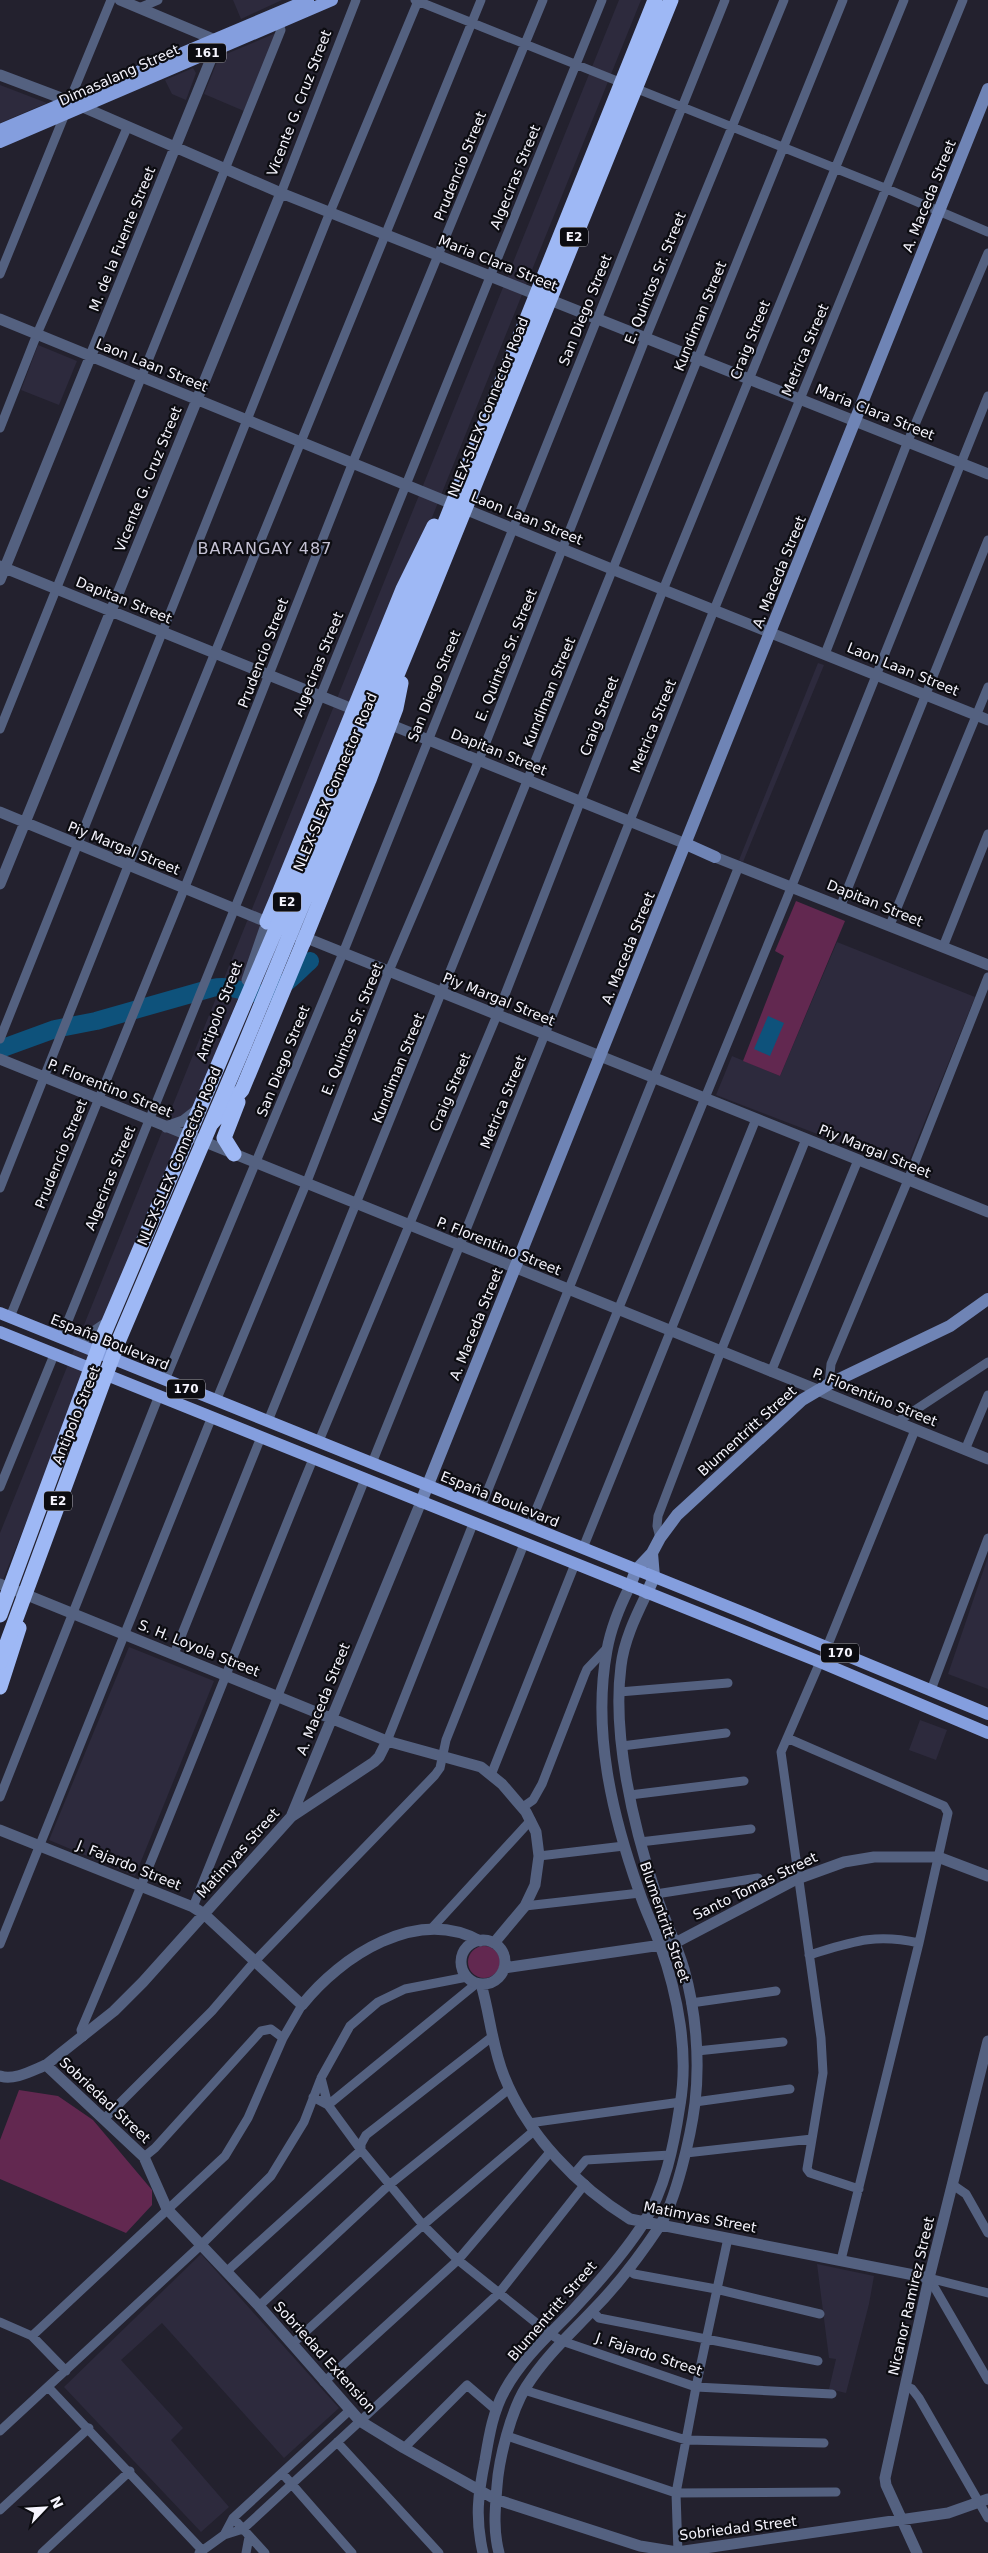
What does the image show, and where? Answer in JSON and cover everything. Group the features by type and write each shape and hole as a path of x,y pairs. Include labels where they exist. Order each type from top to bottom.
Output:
{"highway":[{"name":"NLEX-SLEX Connector Road","path":"0,1615 103,1336 381,682 655,0"},
{"name":"NLEX-SLEX Connector Road","path":"0,1662 118,1342 244,1046 671,0"},
{"path":"268,922 402,589 422,547 467,465"},
{"path":"234,1154 224,1138 350,829 396,708 408,648"},
{"path":"202,1142 213,1122 242,1090"},
{"path":"0,1688 22,1619 21,1593"}],"main road":[{"name":"Dimasalang Street","path":"0,142 83,108 308,0"},
{"name":"Dimasalang Street","path":"0,130 214,44 279,23 332,0"},
{"name":"A. Maceda Street","path":"421,1502 857,421 938,211 988,89"},
{"name":"Dapitan Street","path":"686,844 715,856"},
{"name":"Blumentritt Street","path":"630,1586 636,1570 652,1553 660,1538 677,1515 802,1400 950,1326 988,1299"},
{"name":"España Boulevard","path":"5,1315 827,1647 988,1714"},
{"name":"170","path":"1,1335 211,1419 261,1437 473,1524 820,1662 988,1733"},
{"name":"Blumentritt Street","path":"647,1593 654,1577 652,1553"}],"street":[{"path":"0,274 111,0"},
{"path":"120,0 214,44"},
{"path":"139,8 158,0"},
{"name":"Vicente G. Cruz Street","path":"0,884 281,193 356,0"},
{"path":"0,1188 62,1037 128,866 216,655 384,234 481,0"},
{"name":"Prudencio Street","path":"5,1315 138,1002 270,676 353,462 543,0"},
{"name":"Algeciras Street","path":"60,1338 491,276 574,63 602,0"},
{"name":"San Diego Street","path":"165,1380 343,953 724,0"},
{"name":"E. Quintos Sr. Street","path":"216,1401 306,1184 389,971 479,760 564,549 646,337 784,0"},
{"name":"Kundiman Street","path":"268,1421 358,1205 843,0"},
{"name":"Craig Street","path":"319,1441 497,1015 663,590 904,0"},
{"name":"Metrica Street","path":"372,1463 546,1034 714,610 963,0"},
{"path":"0,1039 76,845 416,1 836,168 988,232"},
{"path":"0,729 281,30 279,23"},
{"name":"M. de la Fuente Street","path":"0,580 2,567 175,149 214,44"},
{"name":"Maria Clara Street","path":"0,75 69,102 175,149 330,213 988,474"},
{"path":"0,428 36,334 127,128"},
{"path":"825,654 908,441 988,253"},
{"name":"Laon Laan Street","path":"0,319 197,399 250,416 302,441 512,528 988,720"},
{"path":"529,1527 792,886 988,396"},
{"path":"841,905 988,540"},
{"name":"Dapitan Street","path":"2,567 686,844"},
{"path":"890,925 988,687"},
{"name":"Piy Margal Street","path":"0,812 233,909 988,1212"},
{"path":"943,947 988,834"},
{"name":"Dapitan Street","path":"715,856 988,965"},
{"path":"481,1507 739,866"},
{"path":"250,915 265,908 278,896"},
{"name":"Antipolo Street","path":"76,1344 96,1333 114,1315 240,1002 268,922"},
{"path":"824,1388 831,1364 908,1180 988,977"},
{"name":"P. Florentino Street","path":"2,1060 771,1372 824,1388 915,1430 988,1459"},
{"path":"166,1127 183,1121 197,1110"},
{"path":"583,1548 669,1330 756,1119"},
{"path":"660,1538 657,1526 658,1516 721,1351 806,1139"},
{"name":"Antipolo Street","path":"0,1644 202,1142"},
{"path":"771,1372 858,1160"},
{"path":"0,1488 54,1355"},
{"path":"897,1422 988,1362"},
{"path":"965,1450 988,1395"},
{"path":"0,1797 158,1398"},
{"path":"0,1944 211,1419"},
{"path":"827,1647 915,1430"},
{"path":"174,1654 261,1437"},
{"path":"83,2037 81,2030 143,1886 224,1674 313,1459"},
{"path":"193,1907 276,1696 365,1479"},
{"name":"A. Maceda Street","path":"291,1816 421,1502"},
{"path":"473,1524 387,1741 469,1763 491,1775 523,1808 531,1820 536,1832 539,1856 535,1885 525,1906 494,1943"},
{"path":"931,1690 988,1538"},
{"path":"105,2118 212,2011 255,1961 435,1775 440,1768 446,1740 524,1544"},
{"path":"491,1775 575,1564"},
{"name":"S. H. Loyola Street","path":"0,1584 387,1741"},
{"name":"Blumentritt Street","path":"483,2553 476,2518 479,2490 496,2410 505,2390 520,2368 602,2278 644,2222 659,2190 670,2155 681,2102 683,2054 678,2016 661,1946 624,1846 610,1796 605,1751 602,1683 607,1648 617,1614 630,1586"},
{"name":"Blumentritt Street","path":"498,2553 493,2520 498,2468 507,2436 524,2390 562,2341 592,2311 628,2269 660,2225 686,2153 695,2102 697,2051 691,2003 684,1970 656,1894 640,1842 622,1746 619,1692 623,1653 633,1622 647,1593"},
{"path":"523,1808 533,1800 542,1784 587,1669 607,1648"},
{"path":"820,1662 780,1752 821,2038 823,2073 807,2169 810,2173 859,2189"},
{"path":"619,1692 728,1683"},
{"path":"622,1746 726,1733"},
{"path":"787,1738 944,1806 948,1813 919,1943 841,2260"},
{"name":"Matimyas Street","path":"46,2065 83,2037 144,1982 291,1816 374,1762 379,1757 387,1741"},
{"path":"630,1795 744,1781"},
{"path":"431,1929 531,1820"},
{"path":"640,1842 751,1829"},
{"name":"J. Fajardo Street","path":"0,1830 193,1907 204,1914 302,2005"},
{"path":"539,1856 624,1846"},
{"name":"Santo Tomas Street","path":"504,1968 674,1943 797,1880 830,1867 874,1857 938,1857 988,1876"},
{"path":"656,1894 758,1878"},
{"path":"525,1906 640,1893"},
{"path":"0,2431 49,2388 201,2246 271,2176 304,2122 320,2078 350,2026 378,2002 418,1985 496,1980 504,1968 504,1954 494,1943 480,1941 459,1932 431,1929 404,1934 364,1950 319,1985 302,2005 283,2038 238,2137 225,2156 32,2336"},
{"path":"809,1956 872,1938 894,1938 919,1943"},
{"path":"475,1981 462,1969 462,1960 465,1951 471,1944 480,1941"},
{"path":"328,2105 475,1981"},
{"name":"Matimyas Street","path":"475,1981 503,2074 509,2089 532,2127 551,2151 574,2174 630,2219 929,2278 988,2293"},
{"path":"691,2003 776,1991"},
{"path":"144,2157 155,2148 261,2031 271,2029 283,2038"},
{"path":"226,2272 361,2150 361,2144 366,2135 493,2036"},
{"name":"Nicanor Ramirez Street","path":"917,2553 885,2478 929,2278 988,2041"},
{"path":"697,2051 783,2042"},
{"name":"Sobriedad Street","path":"0,2076 5,2078 46,2065 105,2118 144,2157 167,2209 201,2246"},
{"path":"320,2078 328,2105"},
{"path":"259,2306 389,2185 509,2089"},
{"path":"695,2102 790,2089"},
{"path":"313,2097 328,2105"},
{"path":"292,2344 532,2127 681,2102"},
{"name":"J. Fajardo Street","path":"328,2105 361,2150 422,2225 458,2260 550,2334 562,2341 696,2387 832,2394"},
{"path":"686,2153 812,2139"},
{"path":"324,2382 458,2260 551,2151"},
{"path":"574,2174 586,2160 670,2155"},
{"path":"49,2388 130,2471 201,2551 224,2535 243,2529 499,2293 585,2184"},
{"path":"953,2185 966,2194 988,2233"},
{"path":"677,2552 676,2492 716,2289 728,2238"},
{"name":"Sobriedad Extension","path":"201,2246 259,2306 360,2421 404,2448 496,2499"},
{"path":"628,2269 634,2274 716,2289 820,2314"},
{"path":"929,2278 988,2380"},
{"path":"592,2311 598,2318 818,2361"},
{"path":"0,2322 32,2336 66,2371"},
{"path":"404,2448 467,2385 496,2410"},
{"path":"906,2386 916,2393 984,2501 988,2518"},
{"path":"524,2390 686,2440 824,2443"},
{"path":"224,2535 233,2518 350,2410"},
{"path":"0,2510 89,2428"},
{"path":"507,2436 676,2492 836,2492"},
{"path":"338,2442 439,2553"},
{"path":"42,2553 130,2471"},
{"path":"282,2472 352,2553"},
{"name":"Sobriedad Street","path":"496,2499 640,2546 677,2552 948,2513 984,2501"},
{"path":"233,2518 265,2553"},
{"path":"246,2553 249,2537"}],"shaded area":[{"path":"233,0 282,0 241,19"},
{"path":"619,0 641,0 0,1587 0,1533"},
{"path":"276,33 244,111 204,94 219,57"},
{"path":"193,68 196,73 186,100 172,94 165,80"},
{"path":"0,85 47,103 0,123"},
{"path":"38,345 77,361 59,405 21,390"},
{"path":"818,663 824,665 743,862 739,860"},
{"path":"796,901 845,921 780,1076 743,1061 784,956 775,951"},
{"path":"837,942 975,997 906,1168 716,1095 732,1056 780,1076"},
{"path":"988,1557 988,1689 948,1674"},
{"path":"129,1647 214,1681 135,1876 49,1840"},
{"path":"920,1720 947,1730 936,1760 909,1750"},
{"path":"484,1946 495,1951 500,1962 495,1973 484,1978 473,1973 468,1962 473,1951"},
{"path":"19,2090 58,2096 93,2120 152,2190 152,2205 126,2233 0,2179 0,2140"},
{"path":"201,2254 339,2408 284,2458 162,2323 121,2360 183,2428 171,2440 229,2507 201,2532 64,2387"},
{"path":"817,2264 874,2276 869,2304 846,2393 829,2389 836,2359 829,2358"}],"water":[{"path":"768,1016 784,1023 770,1056 754,1049"}],"waterway":[{"path":"0,1049 55,1029 96,1021 212,988 227,987 256,994 269,993 282,986 310,961"}],"district":[{"name":"BARANGAY 487","path":"265,548"}]}
